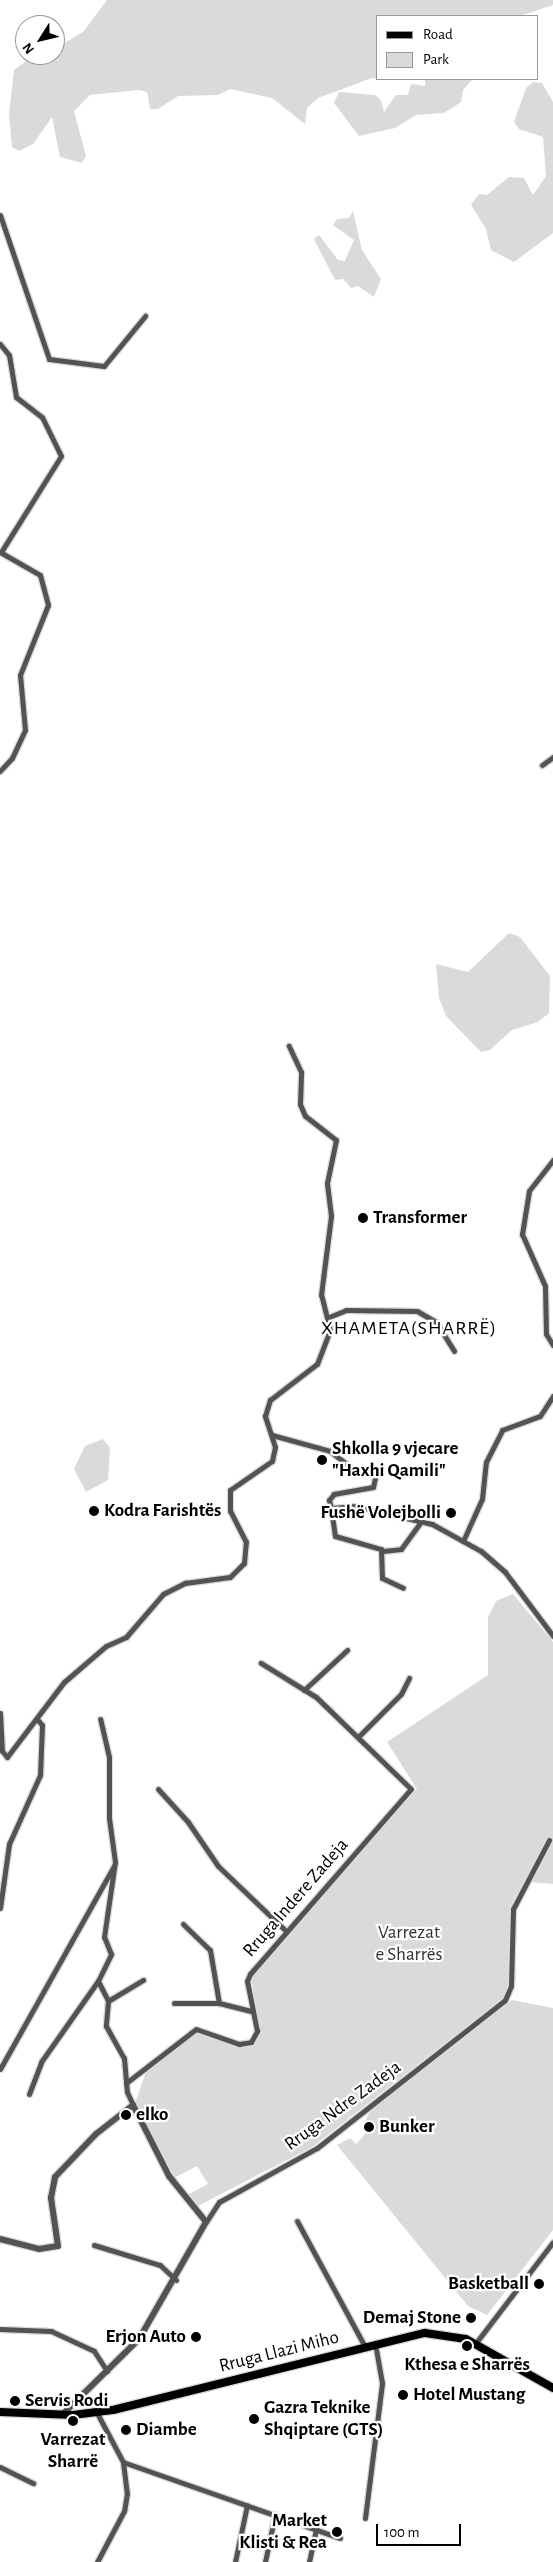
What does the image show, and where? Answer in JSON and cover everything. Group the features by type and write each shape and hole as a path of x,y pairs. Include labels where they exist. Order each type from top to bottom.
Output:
{"main road":[{"name":"Rruga Llazi Miho","path":"0,2412 97,2413 365,2347 430,2333 475,2344 553,2388"}],"street":[{"path":"0,215 49,359 104,366 145,316"},
{"path":"0,344 9,355 16,397 42,416 61,456 0,552 40,575 48,605 20,675 25,730 12,758 0,771"},
{"path":"542,765 553,757"},
{"path":"0,1713 2,1751 7,1757 68,1678 106,1646 126,1638 163,1594 185,1583 230,1576 240,1570 246,1542 228,1498 235,1483 272,1461 272,1435 265,1422 270,1400 322,1358 329,1317 321,1295 331,1216 328,1183 336,1140 305,1116 300,1104 301,1072 289,1046"},
{"path":"553,1160 529,1191 522,1234 545,1286 546,1334 553,1345"},
{"path":"329,1317 346,1310 417,1311 436,1322 454,1351"},
{"path":"463,1542 482,1499 486,1462 502,1430 540,1416 553,1396"},
{"path":"272,1435 330,1451 358,1473 376,1473 379,1479 373,1487 338,1492 329,1500 335,1536 383,1552 401,1549 419,1524"},
{"path":"331,1508 355,1506 419,1524 432,1524 495,1561 553,1636"},
{"path":"383,1552 382,1578 403,1588"},
{"path":"304,1690 347,1650"},
{"path":"261,1662 304,1690 359,1736 401,1694 409,1678"},
{"path":"0,1908 9,1844 40,1775 42,1725 37,1719"},
{"path":"30,2094 41,2062 98,1981 111,1954 104,1938 114,1866 109,1757 100,1719"},
{"name":"Rruga Indere Zadeja","path":"126,2083 196,2029 238,2044 251,2042 257,2031 252,2012 248,1978 286,1931 410,1789 359,1736"},
{"path":"158,1789 188,1822 218,1866 286,1931"},
{"name":"Rruga Ndre Zadeja","path":"63,2414 136,2343 176,2280 206,2222 221,2201 317,2148 504,2002 511,1986 513,1909 549,1840"},
{"path":"0,2069 46,1979 72,1944 114,1866"},
{"path":"183,1924 210,1950 219,2003"},
{"path":"108,2001 143,1980"},
{"path":"98,1981 108,2001 106,2026 124,2058 126,2083 133,2105 169,2176 206,2222"},
{"path":"174,2003 219,2003 252,2012"},
{"path":"0,2239 39,2249 58,2246 51,2198 55,2177 102,2128 133,2105"},
{"path":"297,2221 365,2347"},
{"path":"475,2344 553,2242"},
{"path":"94,2244 160,2265 176,2280"},
{"path":"0,2330 51,2332 94,2351 107,2371"},
{"path":"365,2518 382,2383 375,2345"},
{"path":"97,2413 123,2462 124,2511 98,2562"},
{"path":"123,2462 340,2538"},
{"path":"0,2467 33,2483"},
{"path":"235,2562 247,2505"},
{"path":"265,2562 275,2514"},
{"path":"309,2562 316,2529"}],"green space":[{"path":"107,0 553,0 553,5 523,15 376,15 376,79 372,78 318,98 307,108 305,124 272,98 230,89 218,95 178,96 158,109 150,109 147,92 139,90 90,95 74,111 86,156 82,163 60,157 52,117 33,144 19,151 12,147 9,114 14,70 21,65 65,65 65,43 84,31"},
{"path":"425,80 472,80 463,90 461,102 444,113 416,115 395,128 359,136 334,103 339,92 375,95 381,100 384,112 396,95 408,95 411,84 425,86"},
{"path":"533,82 542,83 553,102 553,233 514,262 491,250 486,229 471,205 479,194 487,195 509,177 524,178 533,195 546,176 543,137 519,129 514,122 526,88"},
{"path":"353,211 362,250 381,279 374,297 358,286 351,288 343,279 335,280 314,239 319,235 338,260 345,261 354,240 333,225 337,219 349,218"},
{"path":"509,933 520,937 550,976 549,1013 538,1022 512,1030 490,1050 481,1052 446,1016 439,998 436,964 468,972"},
{"path":"103,1439 110,1448 108,1480 86,1492 74,1469 85,1446"},
{"name":"Varrezat e Sharrës","path":"513,1594 553,1642 553,1884 529,1882 549,1847 544,1844 510,1907 508,1988 503,1998 312,2147 196,2207 189,2194 208,2184 197,2166 174,2178 135,2103 147,2069 197,2031 239,2047 255,2043 259,2028 251,1976 417,1789 387,1742 488,1675 488,1617 496,1601"},
{"path":"512,2000 553,2008 553,2230 487,2315 468,2306 337,2145 350,2138 356,2144 367,2132 363,2125 371,2110"}],"place":[{"name":"Transformer","path":"363,1218"},
{"name":"Shkolla 9 vjecare \"Haxhi Qamili\"","path":"322,1460"},
{"name":"Kodra Farishtës","path":"94,1511"},
{"name":"Fushë Volejbolli","path":"451,1513"},
{"name":"elko","path":"126,2115"},
{"name":"Bunker","path":"369,2127"},
{"name":"Basketball","path":"539,2284"},
{"name":"Demaj Stone","path":"471,2318"},
{"name":"Erjon Auto","path":"196,2337"},
{"name":"Kthesa e Sharrës","path":"467,2346"},
{"name":"Hotel Mustang","path":"403,2395"},
{"name":"Servis Rodi","path":"15,2401"},
{"name":"Gazra Teknike Shqiptare (GTS)","path":"254,2419"},
{"name":"Varrezat Sharrë","path":"73,2421"},
{"name":"Diambe","path":"126,2430"},
{"name":"Market Klisti & Rea","path":"337,2532"}],"district":[{"name":"XHAMETA(SHARRË)","path":"409,1328"}]}
